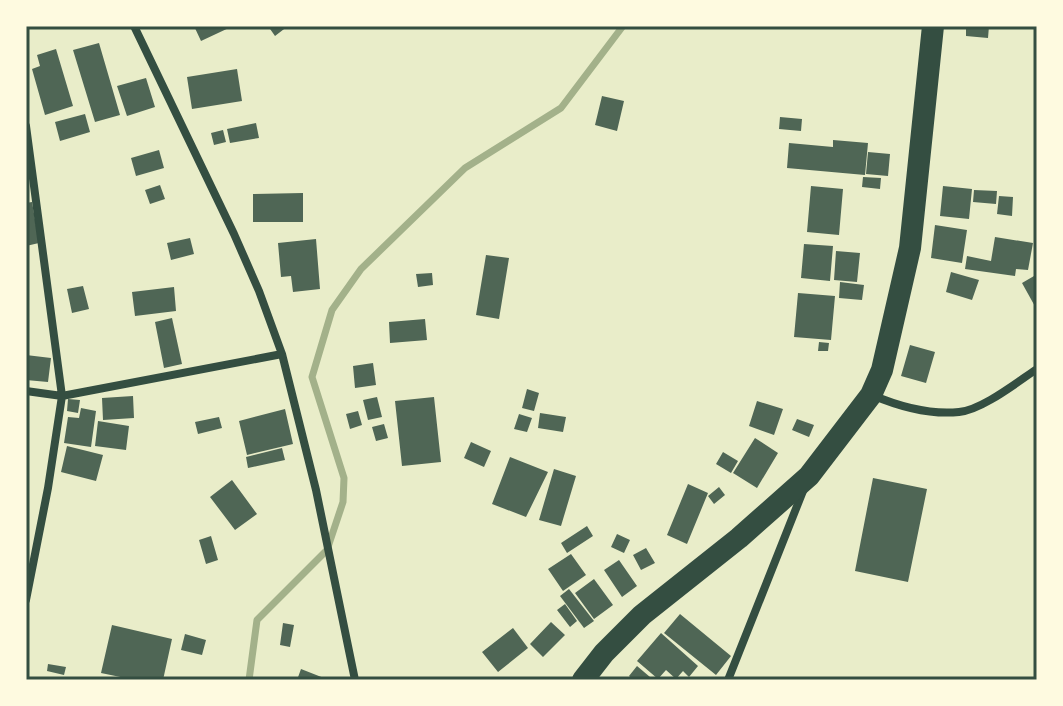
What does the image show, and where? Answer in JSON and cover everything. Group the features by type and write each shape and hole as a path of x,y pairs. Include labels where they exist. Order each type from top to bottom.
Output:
{"highway":[{"path":"583,680 604,653 642,615 739,538 809,476 871,395 882,370 910,248 933,26"}],"street":[{"path":"134,26 234,234 282,354 316,490 355,680"},
{"path":"26,126 62,396 26,600"},
{"path":"26,391 62,396 282,354"},
{"path":"871,395 918,409 961,412 982,404 1037,369"},
{"path":"728,680 809,476"}],"building":[{"path":"194,26 233,26 201,41"},
{"path":"268,26 288,26 275,36"},
{"path":"966,26 989,26 988,38 966,36"},
{"path":"99,43 120,115 95,122 73,50"},
{"path":"56,49 73,106 45,115 32,69 40,66 37,55"},
{"path":"237,69 242,101 192,109 187,77"},
{"path":"146,78 155,107 127,116 117,86"},
{"path":"602,96 624,101 617,131 595,125"},
{"path":"85,114 90,132 60,141 55,122"},
{"path":"780,117 802,119 801,131 779,129"},
{"path":"256,123 259,138 230,143 227,129"},
{"path":"223,130 226,142 214,145 211,133"},
{"path":"833,140 868,143 865,175 787,168 789,143 833,147"},
{"path":"159,150 164,168 136,176 131,158"},
{"path":"868,152 890,154 888,176 866,174"},
{"path":"863,177 881,178 880,189 862,187"},
{"path":"160,185 165,199 150,204 145,190"},
{"path":"811,186 843,189 839,235 807,232"},
{"path":"943,186 972,189 969,219 940,216"},
{"path":"974,190 997,191 996,204 973,202"},
{"path":"303,193 303,222 253,222 253,194"},
{"path":"999,196 1013,197 1012,216 997,214"},
{"path":"32,202 39,243 26,246 26,203"},
{"path":"935,225 967,230 962,263 931,258"},
{"path":"995,237 1033,243 1028,270 1016,269 1015,276 965,269 967,256 991,261"},
{"path":"190,238 194,254 171,260 167,243"},
{"path":"316,239 320,289 293,292 291,276 281,277 278,243"},
{"path":"804,244 833,246 830,281 801,278"},
{"path":"836,251 860,253 857,282 834,280"},
{"path":"486,255 509,258 499,319 476,315"},
{"path":"951,272 979,280 972,300 946,292"},
{"path":"432,273 433,285 418,287 416,274"},
{"path":"1037,277 1037,310 1022,283"},
{"path":"840,282 864,285 862,300 839,298"},
{"path":"83,286 89,309 72,313 67,289"},
{"path":"174,287 176,311 135,316 132,292"},
{"path":"798,293 835,296 831,340 794,337"},
{"path":"172,318 182,364 164,368 155,322"},
{"path":"425,319 427,340 390,343 389,322"},
{"path":"819,342 829,343 828,351 818,351"},
{"path":"910,345 935,352 926,383 901,376"},
{"path":"26,355 51,358 48,382 26,380"},
{"path":"373,363 376,385 355,388 353,366"},
{"path":"527,389 539,393 534,411 522,408"},
{"path":"133,396 134,418 103,420 102,398"},
{"path":"377,397 382,417 368,420 363,400"},
{"path":"434,397 441,462 402,466 395,401"},
{"path":"68,399 80,400 78,413 67,411"},
{"path":"757,401 783,409 774,435 749,426"},
{"path":"81,408 96,411 91,447 64,443 68,417 79,418"},
{"path":"285,409 293,444 247,455 239,421"},
{"path":"358,411 362,425 350,429 346,414"},
{"path":"540,413 566,417 563,432 538,428"},
{"path":"519,414 532,418 527,432 514,429"},
{"path":"219,417 222,428 198,434 195,422"},
{"path":"797,419 814,425 809,437 792,430"},
{"path":"98,421 129,426 126,450 95,446"},
{"path":"384,424 388,438 376,441 372,427"},
{"path":"755,438 778,453 757,488 733,473"},
{"path":"471,442 491,451 484,467 464,458"},
{"path":"67,446 103,455 96,481 61,472"},
{"path":"282,448 285,460 248,468 246,457"},
{"path":"723,452 738,461 731,473 716,464"},
{"path":"510,457 548,472 526,517 492,504"},
{"path":"554,469 576,476 561,526 539,520"},
{"path":"873,478 927,489 908,582 855,571"},
{"path":"232,480 257,514 235,530 210,497"},
{"path":"688,484 708,493 687,544 667,535"},
{"path":"719,487 725,495 714,504 708,496"},
{"path":"587,526 593,536 567,553 561,543"},
{"path":"617,534 630,540 624,553 611,547"},
{"path":"211,536 218,560 206,564 199,540"},
{"path":"646,548 655,563 641,570 633,555"},
{"path":"571,554 586,575 563,591 548,569"},
{"path":"619,560 637,586 622,597 604,570"},
{"path":"594,579 613,605 594,619 575,593"},
{"path":"569,589 594,621 584,628 560,596"},
{"path":"565,604 577,621 570,627 557,610"},
{"path":"680,614 731,656 716,675 664,633"},
{"path":"551,622 565,635 543,657 530,644"},
{"path":"283,623 294,625 290,647 280,645"},
{"path":"112,625 172,639 163,680 135,680 101,673"},
{"path":"513,628 528,648 498,672 482,652"},
{"path":"661,633 698,666 689,677 683,671 676,679 666,670 658,679 637,661"},
{"path":"185,634 206,640 202,655 181,650"},
{"path":"48,664 66,667 64,675 47,671"},
{"path":"637,666 650,677 647,680 633,680 629,676"},
{"path":"301,669 329,680 297,680"}],"waterway":[{"path":"249,680 257,620 327,550 343,502 344,478 312,377 332,310 361,269 465,168 561,108 623,26"}]}
